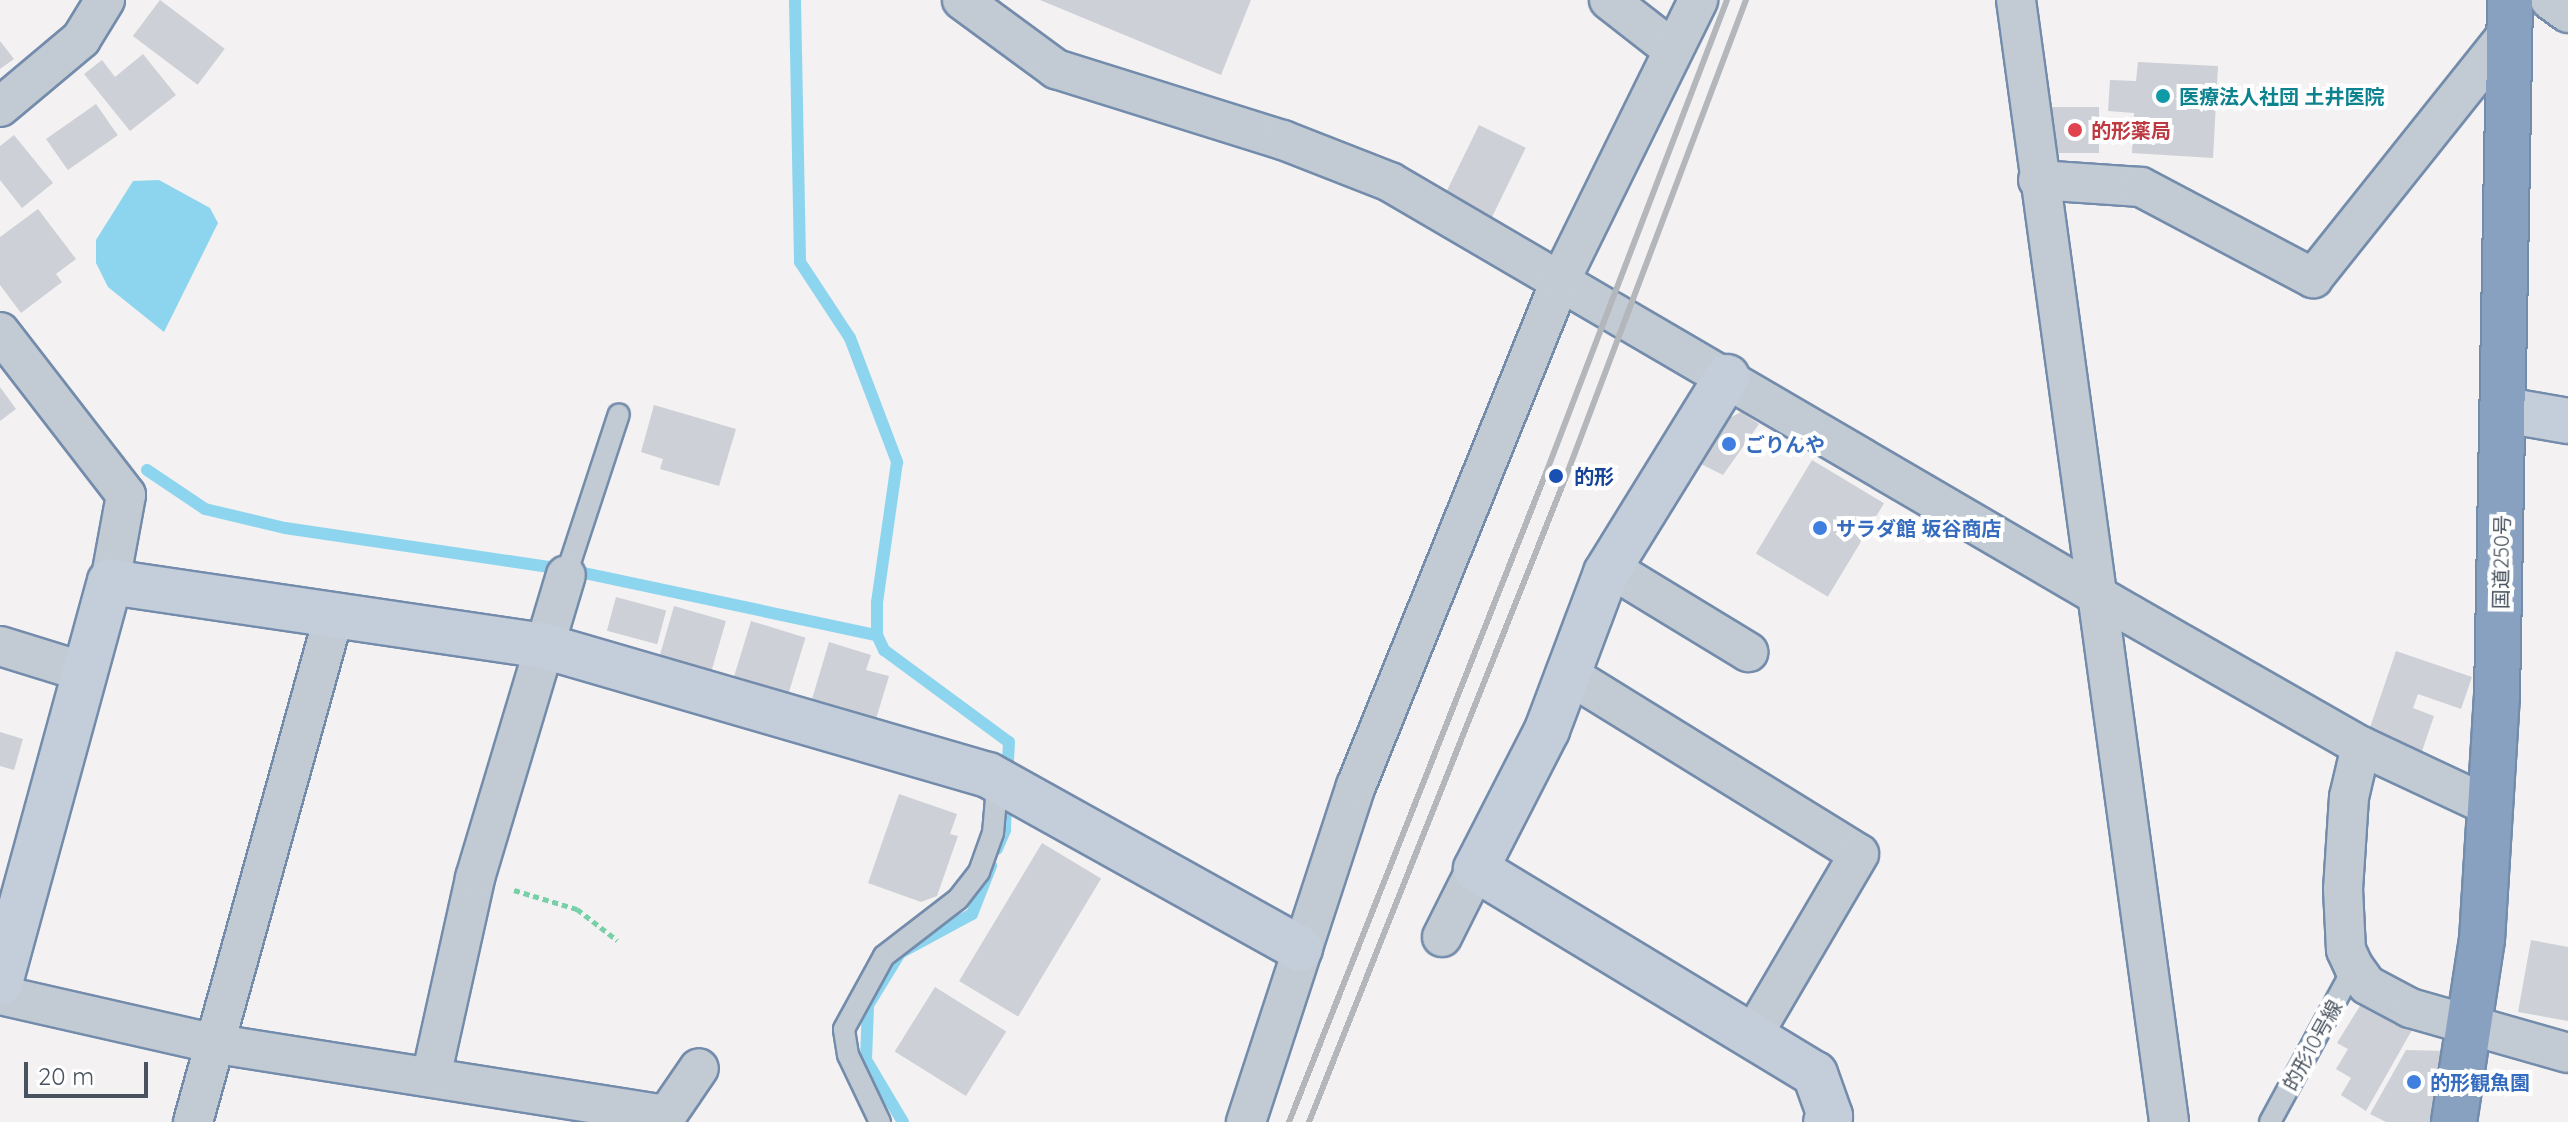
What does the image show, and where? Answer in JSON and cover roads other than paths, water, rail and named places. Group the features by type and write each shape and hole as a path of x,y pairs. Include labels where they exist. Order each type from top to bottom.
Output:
{"highway":[{"name":"国道250号","path":"2454,1122 2482,940 2491,807 2505,410 2508,18"}],"street":[{"path":"0,107 81,39 105,0"},
{"path":"962,0 1056,69 1283,140 1390,182 1561,279 2101,598 2361,746 2491,807"},
{"path":"1609,0 1673,50"},
{"path":"1246,1122 1300,949 1356,786 1561,279 1698,0"},
{"path":"2016,0 2038,180 2101,598 2169,1122"},
{"path":"2550,0 2568,13"},
{"path":"2038,180 2141,187 2313,278 2508,18"},
{"path":"0,332 126,495 110,582 0,983"},
{"path":"1442,937 1547,730 1566,673 1610,568 1727,377"},
{"path":"2505,410 2568,421"},
{"path":"1610,568 1748,652"},
{"path":"431,1077 475,878 566,575"},
{"path":"110,582 544,646 1006,783 1300,949"},
{"path":"193,1122 211,1043 334,615"},
{"path":"0,646 84,672"},
{"path":"1566,673 1859,854 1754,1033"},
{"path":"2361,746 2349,797 2343,889 2346,950 2354,967 2367,985 2410,1008 2568,1053"},
{"path":"1476,869 1754,1033 1815,1074 1830,1116 1826,1122"},
{"path":"0,995 211,1043 664,1118 699,1068"}],"lane":[{"path":"566,575 619,414"},
{"path":"880,1122 848,1055 844,1029 884,956 958,899 979,872 993,833 996,798 1006,783"},
{"name":"的形10号線","path":"2270,1122 2354,967"}],"water":[{"path":"159,180 210,208 218,223 164,332 108,287 96,263 96,240 133,181"}],"waterway":[{"path":"795,0 800,262 850,338 897,462 877,602 877,635 884,650 1009,742 1007,775"},
{"path":"147,470 205,509 285,528 570,570 877,635"},
{"path":"997,849 1005,830 1006,797"},
{"path":"903,1122 866,1060 868,1005 900,953 972,914 991,866"}],"railway":[{"path":"1289,1122 1546,473 1727,0"},
{"path":"1309,1122 1565,479 1746,0"}],"place":[{"name":"医療法人社団 土井医院","path":"2163,96"},
{"name":"的形薬局","path":"2075,130"},
{"name":"ごりんや","path":"1729,444"},
{"name":"的形","path":"1556,476"},
{"name":"サラダ館 坂谷商店","path":"1820,528"},
{"name":"的形観魚園","path":"2414,1082"}]}
